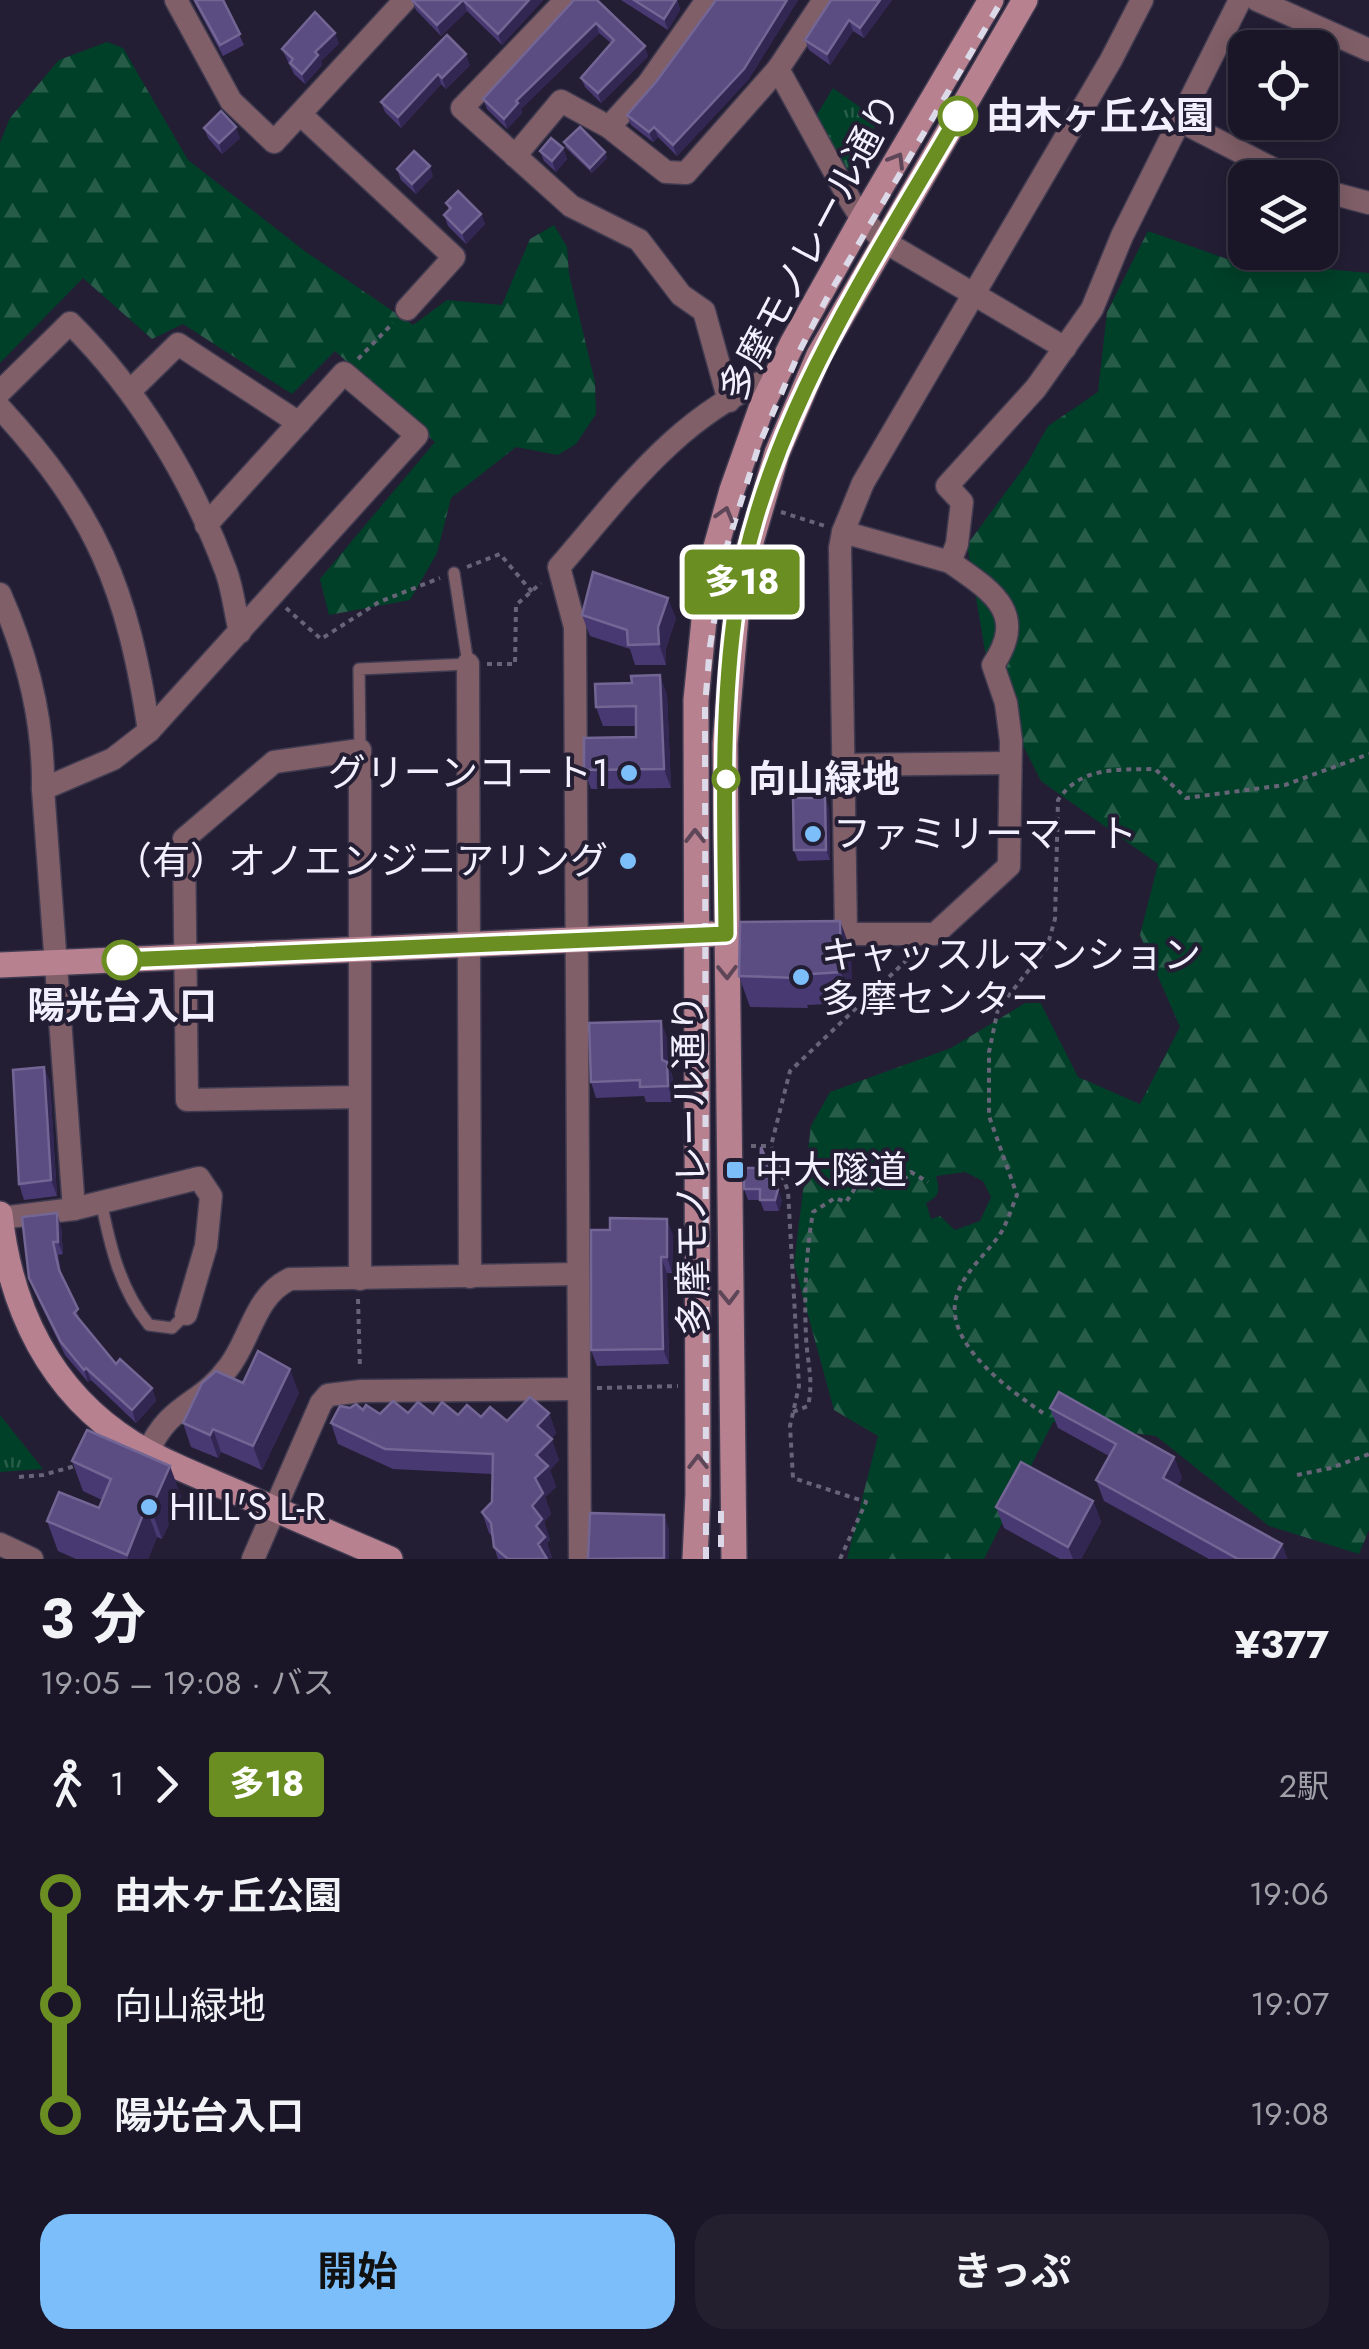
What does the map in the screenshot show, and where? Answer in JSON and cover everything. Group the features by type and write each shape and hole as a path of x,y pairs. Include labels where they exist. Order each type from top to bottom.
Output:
{"main road":[{"name":"多摩モノレール通り","path":"694,1559 698,1494 696,700 706,600 732,490 776,376 862,219 992,0"},
{"name":"多摩モノレール通り","path":"734,1559 726,701 736,604 790,418 820,355 1025,0"},
{"path":"0,965 726,934"},
{"path":"0,1216 7,1266 18,1305 42,1353 98,1419 148,1452 390,1559"}],"street":[{"path":"176,0 232,101 274,142 405,0"},
{"path":"566,0 462,108 571,206 640,240 681,295 704,312 728,401"},
{"path":"609,127 648,84 708,0"},
{"path":"515,156 561,100 609,127 666,172 686,174 778,69 824,0"},
{"path":"846,934 840,548 844,532 863,483 1111,60 1142,0"},
{"path":"950,562 958,544 962,502 948,486 1036,388 1092,309 1122,236 1240,0"},
{"path":"1257,0 1369,50"},
{"path":"778,69 862,219 885,242 1065,348"},
{"path":"300,114 454,257 407,309"},
{"path":"1180,120 1257,160"},
{"path":"1338,195 1369,203"},
{"path":"0,392 70,322 130,391 172,458 228,574 240,632"},
{"path":"130,391 178,344 299,422"},
{"path":"43,789 113,759 149,730 417,435 344,373 206,525"},
{"path":"580,1559 576,626 559,566 661,449 728,401 776,376"},
{"path":"0,408 45,457 98,542 122,600 149,730"},
{"path":"811,934 935,934 1009,866 1011,742 1006,703 994,664 1004,648 1008,629 1000,599 950,562 844,532"},
{"path":"0,594 32,680 44,756 43,789 74,1209"},
{"path":"468,664 470,1277"},
{"path":"360,1097 187,1100 184,839 274,762 360,750 360,949 360,1097 360,1279"},
{"path":"844,765 1008,763"},
{"path":"726,934 758,934"},
{"path":"0,1216 74,1209 199,1178 211,1196 206,1246 186,1314"},
{"path":"148,1452 170,1415 214,1385 230,1366 254,1319 280,1284 290,1279 578,1274"},
{"path":"252,1559 328,1395 360,1391 578,1389"},
{"path":"0,1544 32,1559"}],"lane":[{"path":"360,750 359,668 468,664 454,573"},
{"path":"100,1201 118,1272 136,1309 149,1325 172,1328 186,1314"}],"path":[{"path":"344,373 407,309"},
{"path":"774,510 844,532"},
{"path":"274,596 321,639 379,602 500,554 532,592"},
{"path":"468,664 515,664 516,605 559,566"},
{"path":"1043,1413 1004,1386 974,1354 957,1326 956,1297 1003,1229 1016,1195 989,1116 990,1052 998,1009 1035,965 1047,946 1055,919 1058,800 1066,787 1090,772 1155,769 1186,798 1285,785 1369,754"},
{"path":"840,1559 866,1502 793,1478 790,1426 799,1386 788,1191 771,1146 790,1070 917,950 918,934"},
{"path":"741,1146 771,1146"},
{"path":"794,1412 808,1406 813,1384 806,1337 806,1252 813,1212 834,1198 846,1202 858,1184 880,1177 882,1189 898,1186 912,1172 928,1182"},
{"path":"360,1279 360,1391"},
{"path":"578,1389 682,1386"},
{"path":"1297,1475 1369,1454"},
{"path":"19,1478 78,1465"}],"green space":[{"path":"107,42 123,48 188,160 306,252 413,325 447,300 502,305 530,239 554,225 567,247 569,274 595,382 596,414 576,444 558,455 516,447 451,498 437,553 410,600 329,615 320,579 435,442 335,351 292,394 183,324 152,339 83,278 0,363 0,143 10,118 59,60"},
{"name":"由木ヶ丘公園","path":"833,88 878,120 857,168 845,169 816,116"},
{"path":"1148,231 1228,259 1228,270 1369,273 1369,1530 1359,1554 1269,1526 1156,1436 1053,1422 984,1559 847,1559 878,1436 834,1410 794,1264 811,1126 830,1092 951,1048 1037,996 1078,1077 1140,1104 1180,1027 1140,935 1158,864 1041,781 990,680 967,545 1028,462 1048,426 1098,392 1107,312","holes":["965,1172 983,1181 991,1197 980,1221 955,1230 940,1216 931,1219 926,1203 938,1193 936,1176"]},
{"path":"0,1415 43,1469 0,1472"}],"building":[{"path":"195,0 223,0 240,34 220,45"},
{"path":"412,0 463,0 437,25"},
{"path":"463,0 529,0 498,34"},
{"path":"574,0 597,0 645,46 598,93 581,78 614,40 596,23 516,101 504,119 483,99"},
{"path":"634,0 676,0 664,19"},
{"path":"716,0 787,0 744,69 673,145 654,127 649,132 627,115"},
{"path":"831,0 880,0 860,28 849,20 827,54 805,40"},
{"path":"315,12 335,33 315,52 318,55 302,74 282,49"},
{"path":"447,35 466,54 442,78 438,74 398,117 381,102"},
{"path":"221,111 236,127 219,143 204,128"},
{"path":"580,127 605,152 590,168 564,142"},
{"path":"551,138 563,148 552,161 540,151"},
{"path":"414,151 430,166 412,184 397,169"},
{"path":"458,191 481,214 462,233 444,215 451,208 446,203"},
{"path":"593,572 668,598 658,627 659,644 628,645 627,630 582,615"},
{"path":"660,675 664,769 584,770 584,738 636,737 636,706 596,707 595,684 632,683 631,676"},
{"path":"793,798 825,798 826,850 794,850"},
{"path":"840,921 841,972 796,975 797,978 739,976 740,922"},
{"path":"661,1021 662,1060 667,1062 668,1086 640,1087 640,1080 591,1082 589,1023"},
{"path":"44,1067 51,1180 19,1184 13,1070"},
{"path":"761,1147 778,1189 775,1200 760,1200 760,1189 744,1189 744,1168 760,1168"},
{"path":"57,1213 58,1242 53,1242 59,1270 78,1309 74,1313 116,1364 120,1359 152,1388 132,1410 84,1370 61,1342 29,1278 22,1217"},
{"path":"610,1218 667,1219 667,1257 661,1257 663,1349 591,1350 591,1230 610,1230"},
{"path":"258,1351 290,1369 253,1446 213,1429 210,1435 183,1423 202,1383 216,1371 243,1383"},
{"path":"1059,1392 1174,1457 1163,1478 1282,1544 1273,1559 1238,1559 1096,1480 1116,1444 1050,1408"},
{"path":"530,1397 549,1413 537,1426 552,1439 536,1455 548,1466 535,1478 543,1493 532,1506 542,1519 536,1526 545,1537 538,1544 547,1559 508,1559 494,1547 491,1523 482,1512 492,1502 493,1454 385,1449 331,1423 340,1406 350,1408 356,1404 363,1410 366,1405 380,1414 393,1401 408,1413 418,1402 433,1414 442,1402 458,1415 467,1405 481,1417 490,1407 507,1421"},
{"path":"87,1430 170,1466 151,1509 146,1507 127,1555 47,1521 59,1492 99,1508 111,1479 72,1461"},
{"path":"1021,1462 1093,1501 1068,1547 996,1507"},
{"path":"590,1513 664,1515 664,1558 588,1559"}],"railway":[{"path":"706,1559 705,705 726,549 759,445 801,348 1002,0"},
{"path":"721,1511 721,1559"}],"bus line":[{"name":"多18","path":"122,960 726,934 726,701 736,604 755,527 790,418 820,355 958,116"}],"place":[{"name":"由木ヶ丘公園","path":"958,116"},
{"name":"グリーンコート1","path":"629,773"},
{"name":"向山緑地","path":"726,779"},
{"name":"ファミリーマート","path":"813,834"},
{"name":"（有）オノエンジニアリング","path":"628,861"},
{"name":"陽光台入口","path":"122,960"},
{"name":"キャッスルマンション 多摩センター","path":"801,977"},
{"name":"中大隧道","path":"735,1170"},
{"name":"HILL'S L-R","path":"149,1507"}]}
